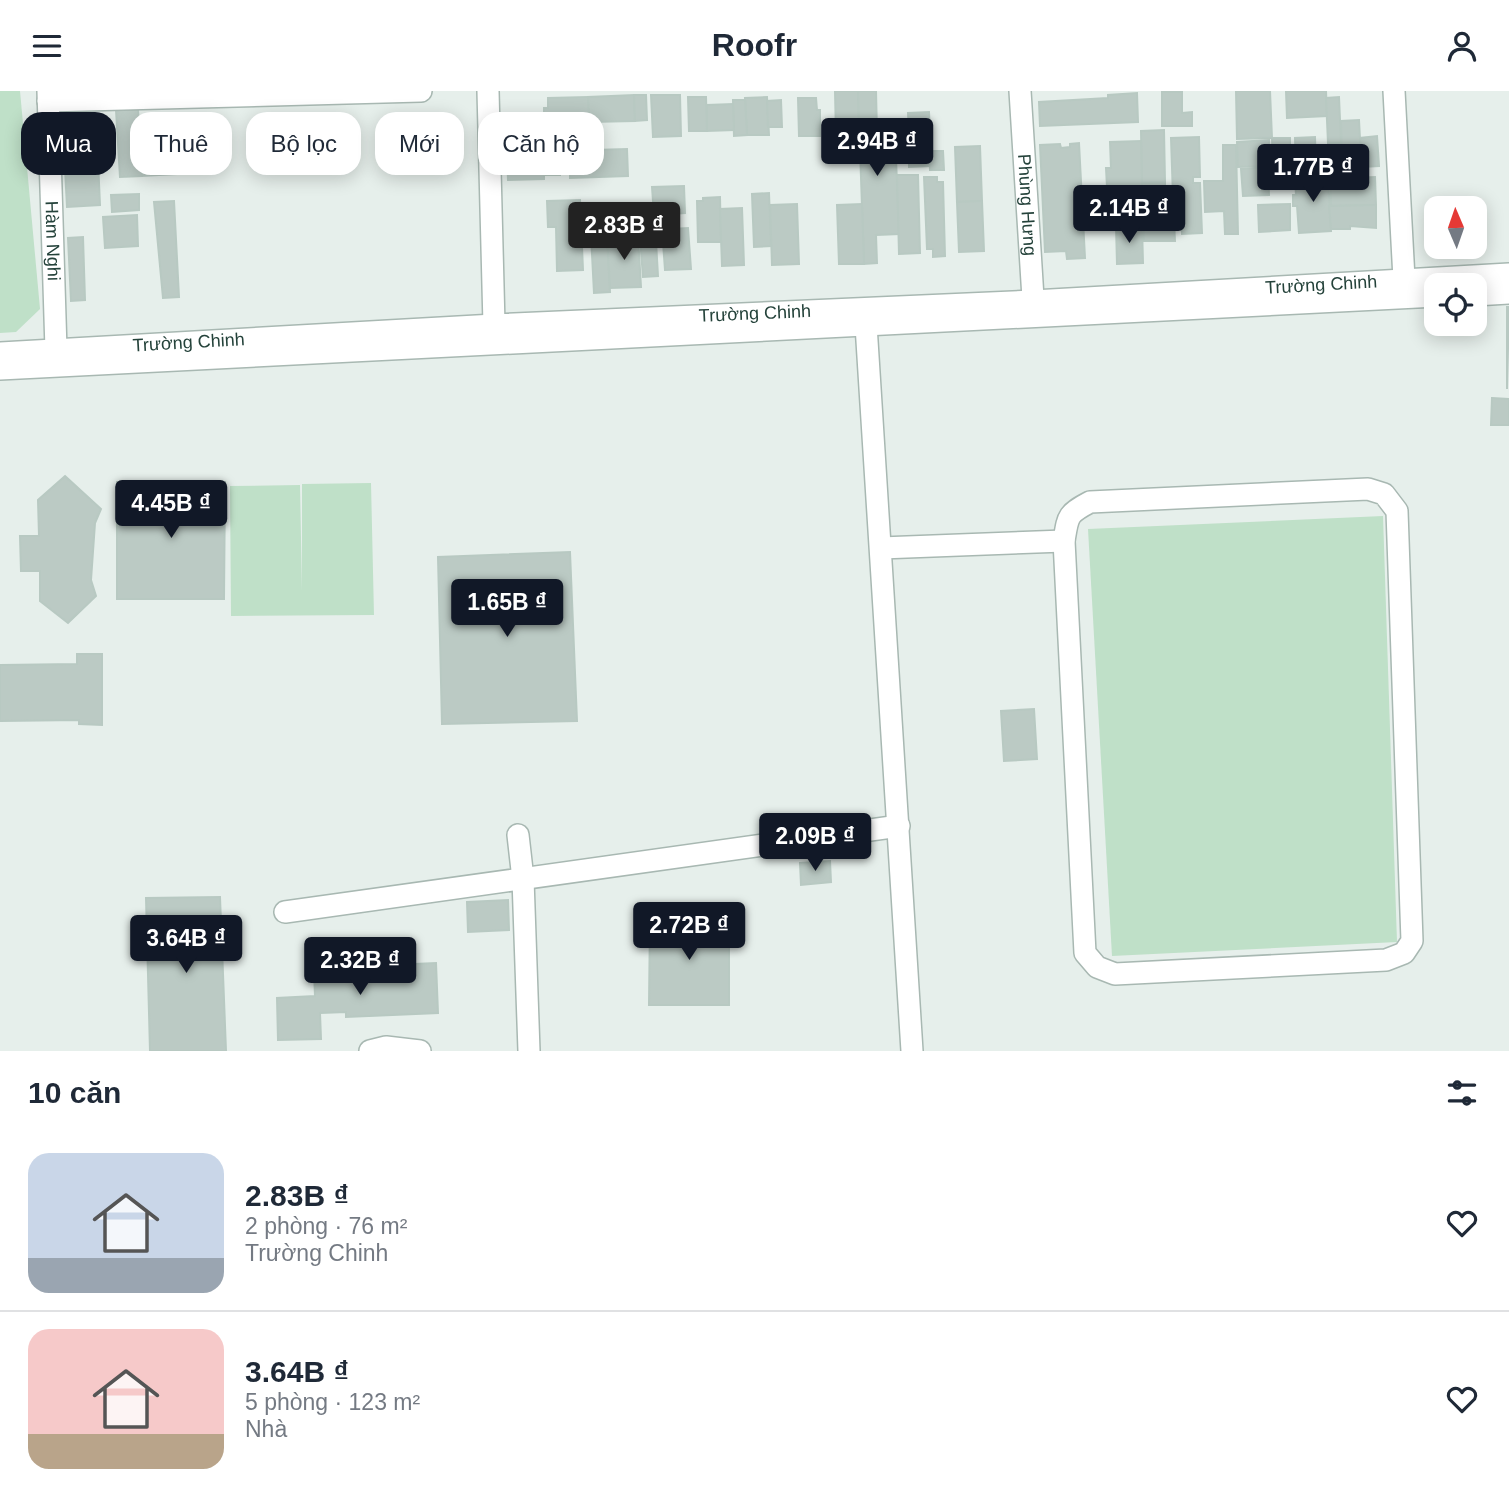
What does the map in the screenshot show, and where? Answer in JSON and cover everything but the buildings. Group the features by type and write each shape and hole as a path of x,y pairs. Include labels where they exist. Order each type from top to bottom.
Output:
{"street":[{"path":"48,96 421,91"},
{"path":"488,91 495,325"},
{"name":"Phùng Hưng","path":"1020,91 1033,309"},
{"path":"1394,91 1404,279"},
{"name":"Hàm Nghi","path":"48,96 56,350"},
{"name":"Trường Chinh","path":"0,369 866,325 1404,279 1509,274"},
{"path":"1487,294 1509,293"},
{"name":"Trường Chinh","path":"0,353 495,325 1424,296"},
{"path":"866,325 912,1051"},
{"path":"1368,489 1384,494 1393,503 1397,511 1412,941 1404,953 1386,960 1115,974 1097,967 1085,953 1064,541 1067,522 1073,511 1090,502 1368,489"},
{"path":"881,548 1064,541"},
{"path":"285,912 899,826"},
{"path":"518,835 523,879 529,1051"},
{"path":"370,1051 386,1047 420,1051"}],"green space":[{"path":"0,91 20,91 21,175 28,175 40,309 16,332 0,333"},
{"path":"371,483 374,615 231,616 230,486 300,485 302,591 302,484"},
{"path":"1383,516 1397,942 1112,956 1088,529"}]}
